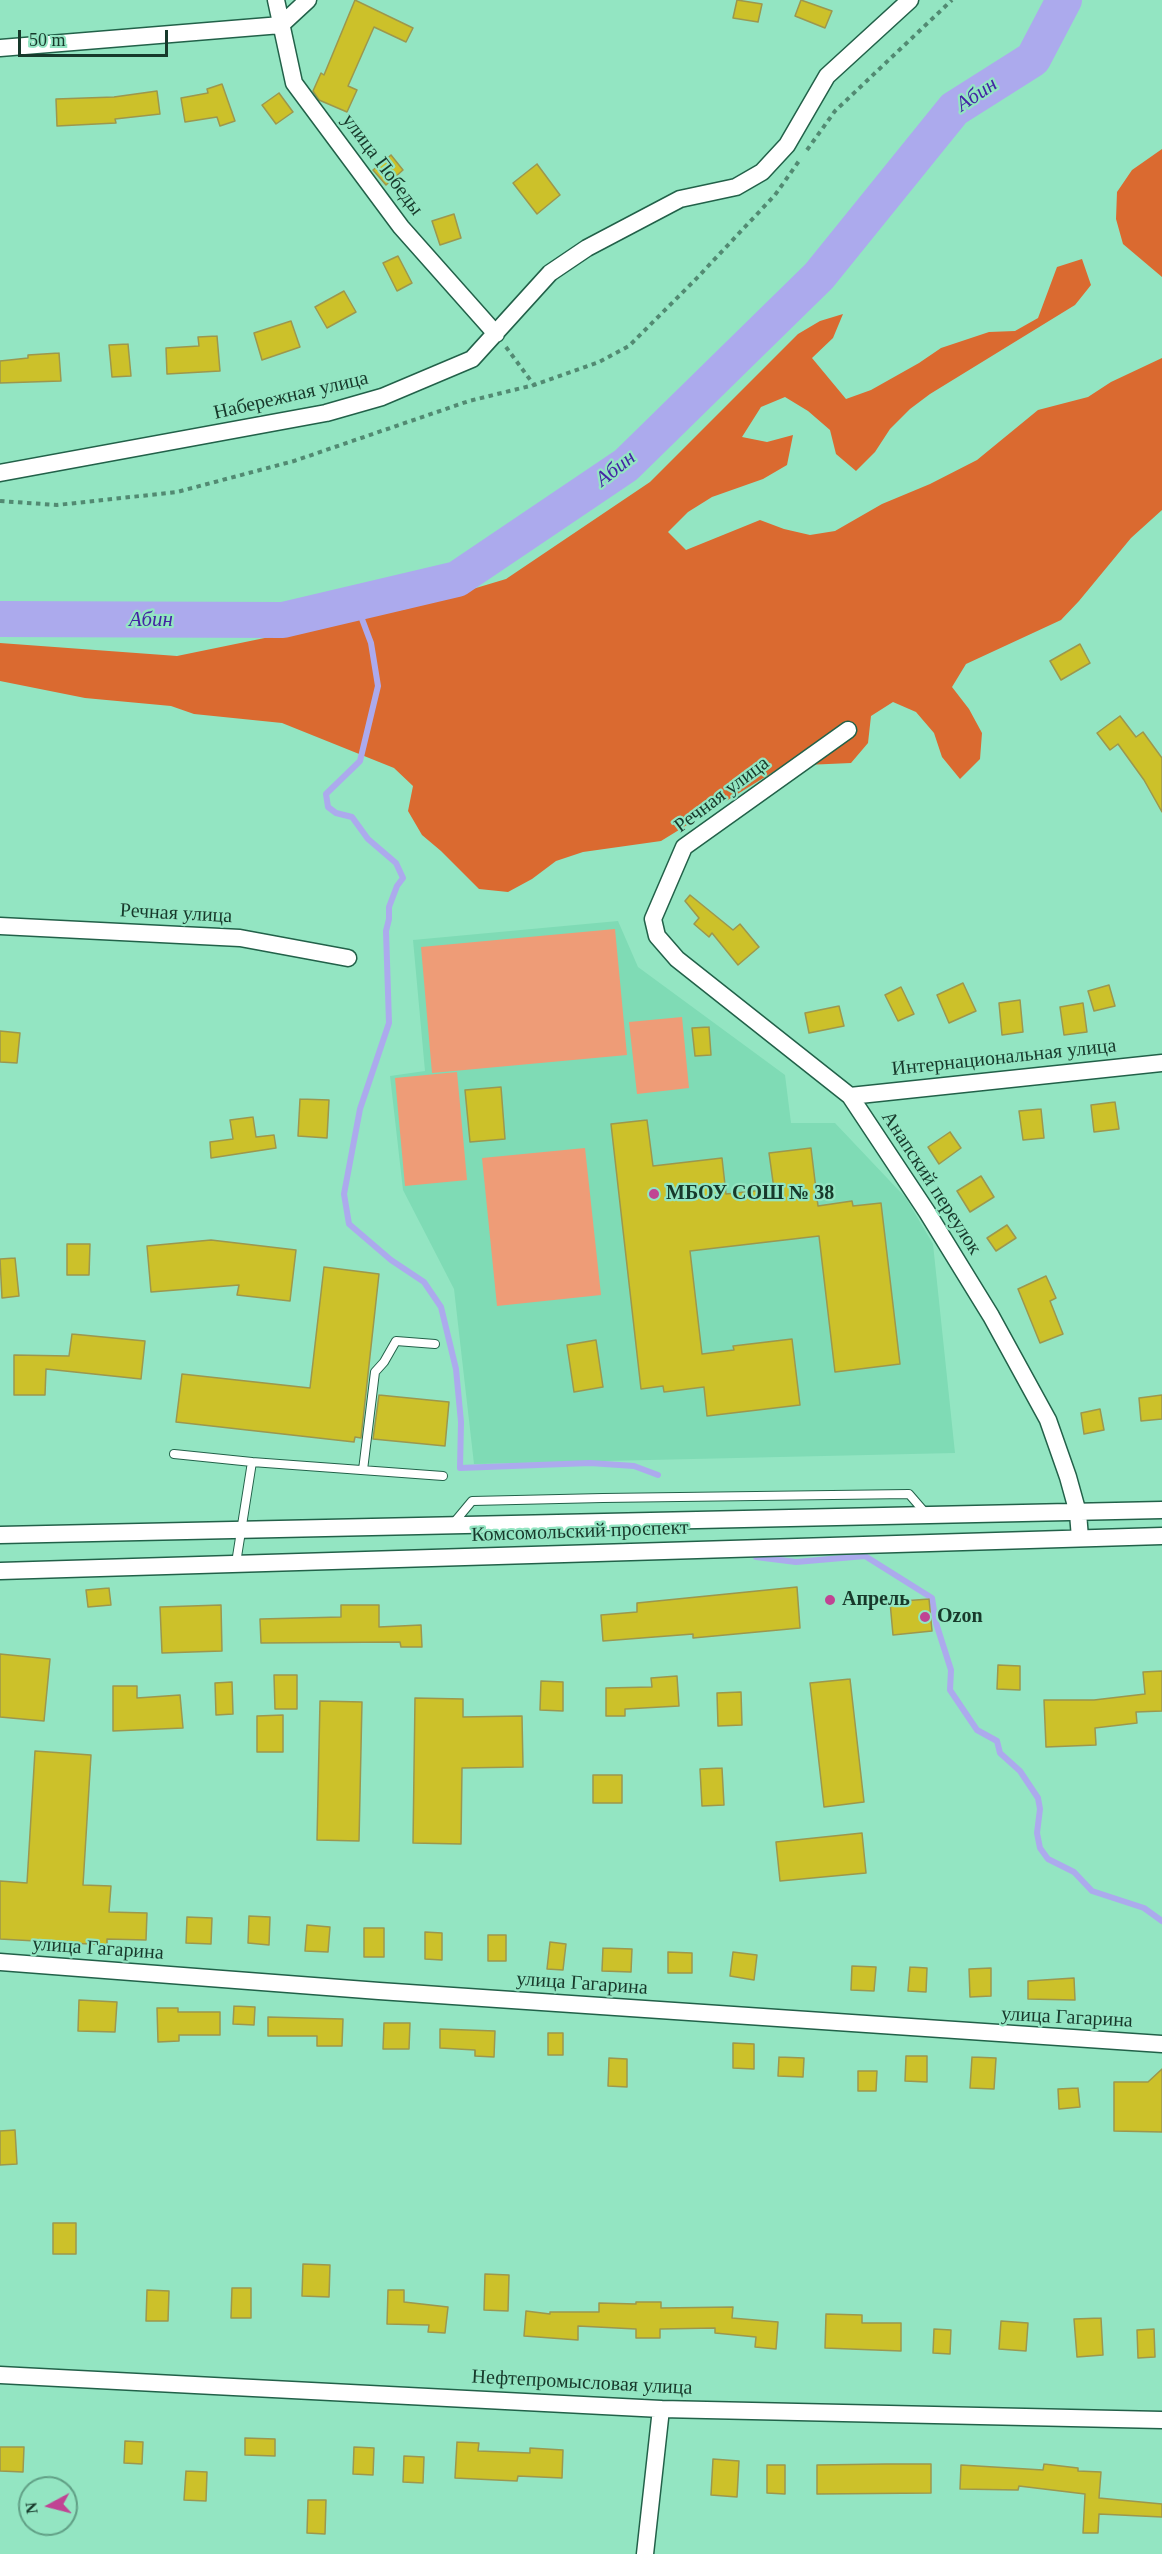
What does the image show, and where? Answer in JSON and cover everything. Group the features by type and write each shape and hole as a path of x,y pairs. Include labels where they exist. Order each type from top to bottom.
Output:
{"street":[{"name":"улица Победы","path":"276,0 294,83 401,227 496,334"},
{"path":"0,48 281,25 308,0"},
{"name":"Набережная улица","path":"0,473 326,413 382,397 472,359 549,273 587,248 680,199 736,187 762,172 787,145 826,76 910,0"},
{"name":"Речная улица","path":"653,919 684,848 848,730"},
{"name":"Анапский переулок","path":"653,919 657,936 677,959 850,1096 927,1212 991,1316 1048,1420 1078,1513 1080,1538"},
{"name":"Речная улица","path":"0,926 240,938 348,958"},
{"name":"Интернациональная улица","path":"850,1096 1162,1062"},
{"name":"Комсомольский проспект","path":"0,1535 1162,1510"},
{"name":"Комсомольский проспект","path":"0,1571 1162,1536"},
{"name":"улица Гагарина","path":"0,1962 415,1994 1162,2044"},
{"name":"Нефтепромысловая улица","path":"0,2375 661,2409 1162,2420"},
{"path":"645,2554 661,2409"}],"lane":[{"path":"363,1470 375,1372 384,1362 396,1341 435,1344"},
{"path":"174,1454 443,1476"},
{"path":"236,1563 252,1462"},
{"path":"452,1526 472,1501 909,1494 928,1516"}],"path":[{"path":"496,334 534,385"}],"shaded area":[{"path":"1162,149 1162,277 1123,244 1116,219 1117,192 1132,170"},
{"path":"1082,259 1091,285 1075,305 930,394 910,409 890,429 875,452 856,471 836,454 830,430 808,411 785,397 761,407 742,437 767,442 793,435 787,465 763,479 712,497 688,512 668,532 686,550 760,520 810,535 835,531 882,504 930,484 977,460 1038,410 1088,397 1111,382 1162,358 1162,510 1131,538 1061,620 966,664 952,687 969,709 982,733 980,759 960,779 942,757 934,733 916,712 893,702 871,716 868,743 851,763 783,766 661,841 583,852 556,861 532,879 508,892 479,889 422,835 408,811 413,786 394,768 282,723 194,714 171,706 85,698 0,681 0,643 177,656 406,609 506,579 650,482 798,334 820,321 843,314 833,338 812,358 846,399 871,390 941,348 989,332 1015,331 1038,318 1057,267"},
{"name":"МБОУ СОШ № 38","path":"618,921 638,967 785,1075 791,1123 835,1123 906,1198 933,1244 955,1453 474,1464 454,1289 403,1190 390,1076 425,1071 413,940"},
{"path":"615,929 627,1055 432,1073 421,947"},
{"path":"682,1017 689,1088 637,1094 629,1022"},
{"path":"457,1072 467,1180 405,1186 395,1078"},
{"path":"585,1148 601,1295 497,1306 482,1158"}],"building":[{"path":"355,0 413,28 406,42 374,27 348,86 357,90 347,112 319,100 313,91 321,73 324,75"},
{"path":"737,0 762,4 758,22 733,18"},
{"path":"801,0 832,11 825,28 795,16"},
{"path":"222,84 235,121 220,126 217,117 185,122 181,98 208,93 207,89"},
{"path":"157,91 160,114 115,119 116,123 57,126 56,99 114,97"},
{"path":"279,93 293,112 276,124 262,105"},
{"path":"391,155 403,170 386,185 373,170"},
{"path":"537,164 560,195 537,214 513,183"},
{"path":"454,214 461,238 440,245 432,221"},
{"path":"398,256 412,283 397,291 383,263"},
{"path":"344,291 356,312 327,328 315,307"},
{"path":"291,321 300,347 262,360 254,333"},
{"path":"217,336 220,371 167,374 166,348 199,346 198,337"},
{"path":"128,344 131,376 112,377 109,345"},
{"path":"59,353 61,381 0,383 0,361 28,358 28,355"},
{"path":"1080,644 1090,663 1061,680 1050,661"},
{"path":"1120,716 1136,737 1143,732 1162,758 1162,812 1144,780 1118,744 1110,750 1097,733"},
{"path":"690,895 733,930 740,924 759,947 738,965 712,933 709,937 694,924 699,918 685,901"},
{"path":"963,983 976,1011 949,1023 937,995"},
{"path":"1109,985 1115,1006 1094,1011 1088,991"},
{"path":"901,987 914,1014 898,1021 885,995"},
{"path":"1020,1000 1023,1032 1002,1035 999,1003"},
{"path":"1083,1003 1087,1032 1064,1035 1060,1007"},
{"path":"839,1006 844,1026 809,1033 805,1013"},
{"path":"709,1027 711,1055 695,1056 692,1028"},
{"path":"0,1031 20,1033 17,1063 0,1062"},
{"path":"501,1087 505,1139 470,1142 465,1090"},
{"path":"300,1099 329,1100 327,1138 298,1136"},
{"path":"1115,1102 1119,1129 1094,1132 1091,1105"},
{"path":"1041,1109 1044,1138 1023,1140 1019,1111"},
{"path":"253,1117 256,1137 274,1135 276,1148 211,1158 210,1142 233,1139 230,1120"},
{"path":"647,1120 653,1166 722,1158 726,1194 774,1189 769,1153 811,1148 818,1206 852,1201 853,1206 881,1203 900,1364 835,1372 819,1236 690,1251 702,1354 734,1350 733,1346 792,1339 800,1405 707,1416 704,1387 664,1392 663,1386 641,1389 611,1124"},
{"path":"950,1132 961,1148 939,1164 928,1147"},
{"path":"981,1176 994,1197 970,1212 957,1191"},
{"path":"1007,1225 1016,1238 996,1251 987,1238"},
{"path":"211,1240 296,1250 290,1301 237,1295 239,1285 151,1292 147,1246"},
{"path":"67,1244 90,1244 89,1275 67,1275"},
{"path":"15,1258 19,1296 2,1298 0,1259"},
{"path":"324,1267 379,1274 361,1438 355,1437 354,1442 176,1422 182,1374 310,1388"},
{"path":"1046,1276 1056,1298 1050,1301 1063,1334 1040,1343 1018,1289"},
{"path":"72,1334 145,1341 141,1379 46,1369 45,1395 14,1395 14,1355 69,1356"},
{"path":"596,1340 603,1387 574,1392 567,1345"},
{"path":"379,1395 449,1402 445,1446 373,1439"},
{"path":"1162,1395 1162,1419 1141,1421 1139,1398"},
{"path":"1100,1409 1104,1430 1084,1434 1081,1413"},
{"path":"797,1587 800,1628 693,1638 693,1634 603,1641 601,1615 637,1612 637,1603"},
{"path":"109,1588 111,1605 88,1607 86,1590"},
{"path":"929,1599 932,1631 893,1635 890,1602"},
{"path":"221,1605 222,1651 162,1653 160,1607"},
{"path":"341,1605 379,1605 379,1627 421,1625 422,1647 401,1647 400,1642 261,1643 260,1619 341,1617"},
{"path":"0,1654 50,1659 44,1721 0,1717"},
{"path":"998,1665 1020,1666 1020,1690 997,1689"},
{"path":"1162,1671 1162,1711 1136,1712 1137,1723 1095,1728 1096,1745 1046,1747 1044,1700 1094,1700 1145,1694 1143,1672"},
{"path":"274,1675 297,1675 297,1709 275,1709"},
{"path":"677,1676 679,1706 625,1709 625,1716 606,1716 606,1688 652,1687 651,1678"},
{"path":"850,1679 864,1802 824,1807 810,1683"},
{"path":"541,1681 563,1682 563,1711 540,1710"},
{"path":"232,1682 233,1714 216,1715 215,1683"},
{"path":"113,1686 137,1686 137,1698 180,1695 183,1728 113,1731"},
{"path":"741,1692 742,1725 718,1726 717,1693"},
{"path":"415,1698 463,1699 463,1717 522,1716 523,1767 462,1768 461,1844 413,1843"},
{"path":"320,1701 362,1702 359,1841 317,1840"},
{"path":"283,1715 283,1752 257,1752 257,1716"},
{"path":"35,1751 91,1755 83,1885 111,1886 109,1912 147,1913 146,1940 107,1939 107,1945 0,1939 0,1881 27,1883"},
{"path":"722,1768 724,1805 702,1806 700,1769"},
{"path":"593,1775 622,1775 622,1803 593,1803"},
{"path":"862,1833 866,1873 780,1881 776,1842"},
{"path":"249,1916 270,1917 269,1945 248,1943"},
{"path":"187,1917 212,1918 211,1944 186,1943"},
{"path":"307,1925 330,1927 328,1952 305,1951"},
{"path":"364,1928 384,1928 384,1957 364,1957"},
{"path":"425,1932 442,1933 442,1960 425,1959"},
{"path":"488,1935 506,1935 506,1961 488,1961"},
{"path":"550,1942 566,1944 563,1970 547,1969"},
{"path":"603,1948 632,1949 631,1972 602,1971"},
{"path":"668,1952 692,1953 692,1973 668,1973"},
{"path":"733,1952 757,1955 754,1980 730,1976"},
{"path":"852,1966 876,1967 874,1991 851,1990"},
{"path":"910,1967 927,1968 926,1992 908,1991"},
{"path":"991,1968 991,1996 970,1997 969,1969"},
{"path":"1074,1978 1075,2000 1028,1999 1028,1981"},
{"path":"79,2000 117,2002 115,2032 78,2031"},
{"path":"234,2006 255,2007 254,2025 233,2024"},
{"path":"157,2008 178,2008 178,2012 220,2012 220,2035 179,2035 179,2041 158,2042"},
{"path":"268,2017 343,2019 342,2046 317,2046 317,2036 268,2036"},
{"path":"384,2023 410,2023 409,2049 383,2049"},
{"path":"440,2029 495,2031 494,2057 475,2056 475,2050 440,2048"},
{"path":"548,2033 563,2033 563,2055 548,2055"},
{"path":"733,2043 754,2044 754,2069 733,2068"},
{"path":"906,2056 927,2056 927,2082 905,2081"},
{"path":"779,2057 804,2058 803,2077 778,2076"},
{"path":"972,2057 996,2058 994,2089 970,2088"},
{"path":"609,2058 627,2059 627,2087 608,2086"},
{"path":"1162,2069 1162,2132 1114,2131 1114,2082 1148,2082"},
{"path":"858,2071 877,2071 876,2091 858,2091"},
{"path":"1078,2088 1080,2107 1059,2109 1058,2089"},
{"path":"15,2130 17,2164 0,2165 0,2131"},
{"path":"53,2223 76,2223 76,2254 53,2254"},
{"path":"303,2264 330,2265 329,2297 302,2296"},
{"path":"485,2274 509,2275 508,2311 484,2310"},
{"path":"232,2288 251,2288 251,2318 231,2318"},
{"path":"147,2290 169,2291 168,2321 146,2321"},
{"path":"388,2290 404,2290 404,2302 448,2307 445,2333 428,2332 429,2325 387,2324"},
{"path":"636,2302 661,2302 661,2308 733,2307 732,2318 778,2322 776,2349 755,2347 756,2337 715,2333 715,2328 660,2329 660,2338 636,2338 636,2329 578,2326 578,2340 524,2336 526,2311 550,2314 550,2312 599,2312 599,2303 636,2304"},
{"path":"826,2314 862,2315 862,2323 901,2323 901,2351 825,2348"},
{"path":"1101,2318 1103,2355 1077,2357 1074,2319"},
{"path":"1001,2321 1028,2323 1026,2351 999,2349"},
{"path":"934,2329 951,2330 950,2354 933,2353"},
{"path":"1154,2329 1155,2357 1138,2358 1137,2330"},
{"path":"245,2438 275,2439 275,2456 245,2455"},
{"path":"125,2441 143,2442 142,2464 124,2463"},
{"path":"457,2442 479,2443 478,2451 530,2453 530,2448 563,2450 562,2478 518,2476 517,2481 455,2478"},
{"path":"0,2447 24,2447 23,2472 0,2471"},
{"path":"354,2447 374,2448 373,2475 353,2474"},
{"path":"404,2456 424,2457 423,2483 403,2482"},
{"path":"713,2459 739,2461 737,2497 711,2495"},
{"path":"931,2464 931,2493 817,2494 817,2465"},
{"path":"1044,2464 1078,2468 1078,2471 1101,2472 1099,2498 1162,2504 1162,2517 1099,2514 1098,2533 1083,2533 1085,2494 1019,2486 1018,2490 960,2489 961,2465 1043,2470"},
{"path":"767,2465 785,2465 785,2494 767,2493"},
{"path":"186,2471 207,2472 206,2501 184,2500"},
{"path":"308,2500 326,2500 325,2534 307,2533"}],"waterway":[{"name":"Абин","path":"0,619 283,620 457,579 626,465 819,276 954,109 1033,59 1064,0"},
{"path":"356,603 371,643 378,686 360,761 326,794 328,807 336,813 352,817 368,839 396,863 403,878 397,886 389,907 386,931 389,1023 360,1109 344,1194 349,1224 391,1260 424,1282 441,1307 456,1369 461,1422 460,1468 590,1463 634,1466 658,1475"},
{"path":"756,1557 796,1562 865,1556 932,1598 936,1623 951,1670 950,1690 977,1730 997,1741 1000,1753 1020,1771 1038,1798 1040,1809 1037,1833 1040,1848 1048,1859 1074,1872 1092,1891 1144,1908 1162,1921"}],"place":[{"name":"МБОУ СОШ № 38","path":"654,1194"},
{"name":"Апрель","path":"830,1600"},
{"name":"Ozon","path":"925,1617"}]}
